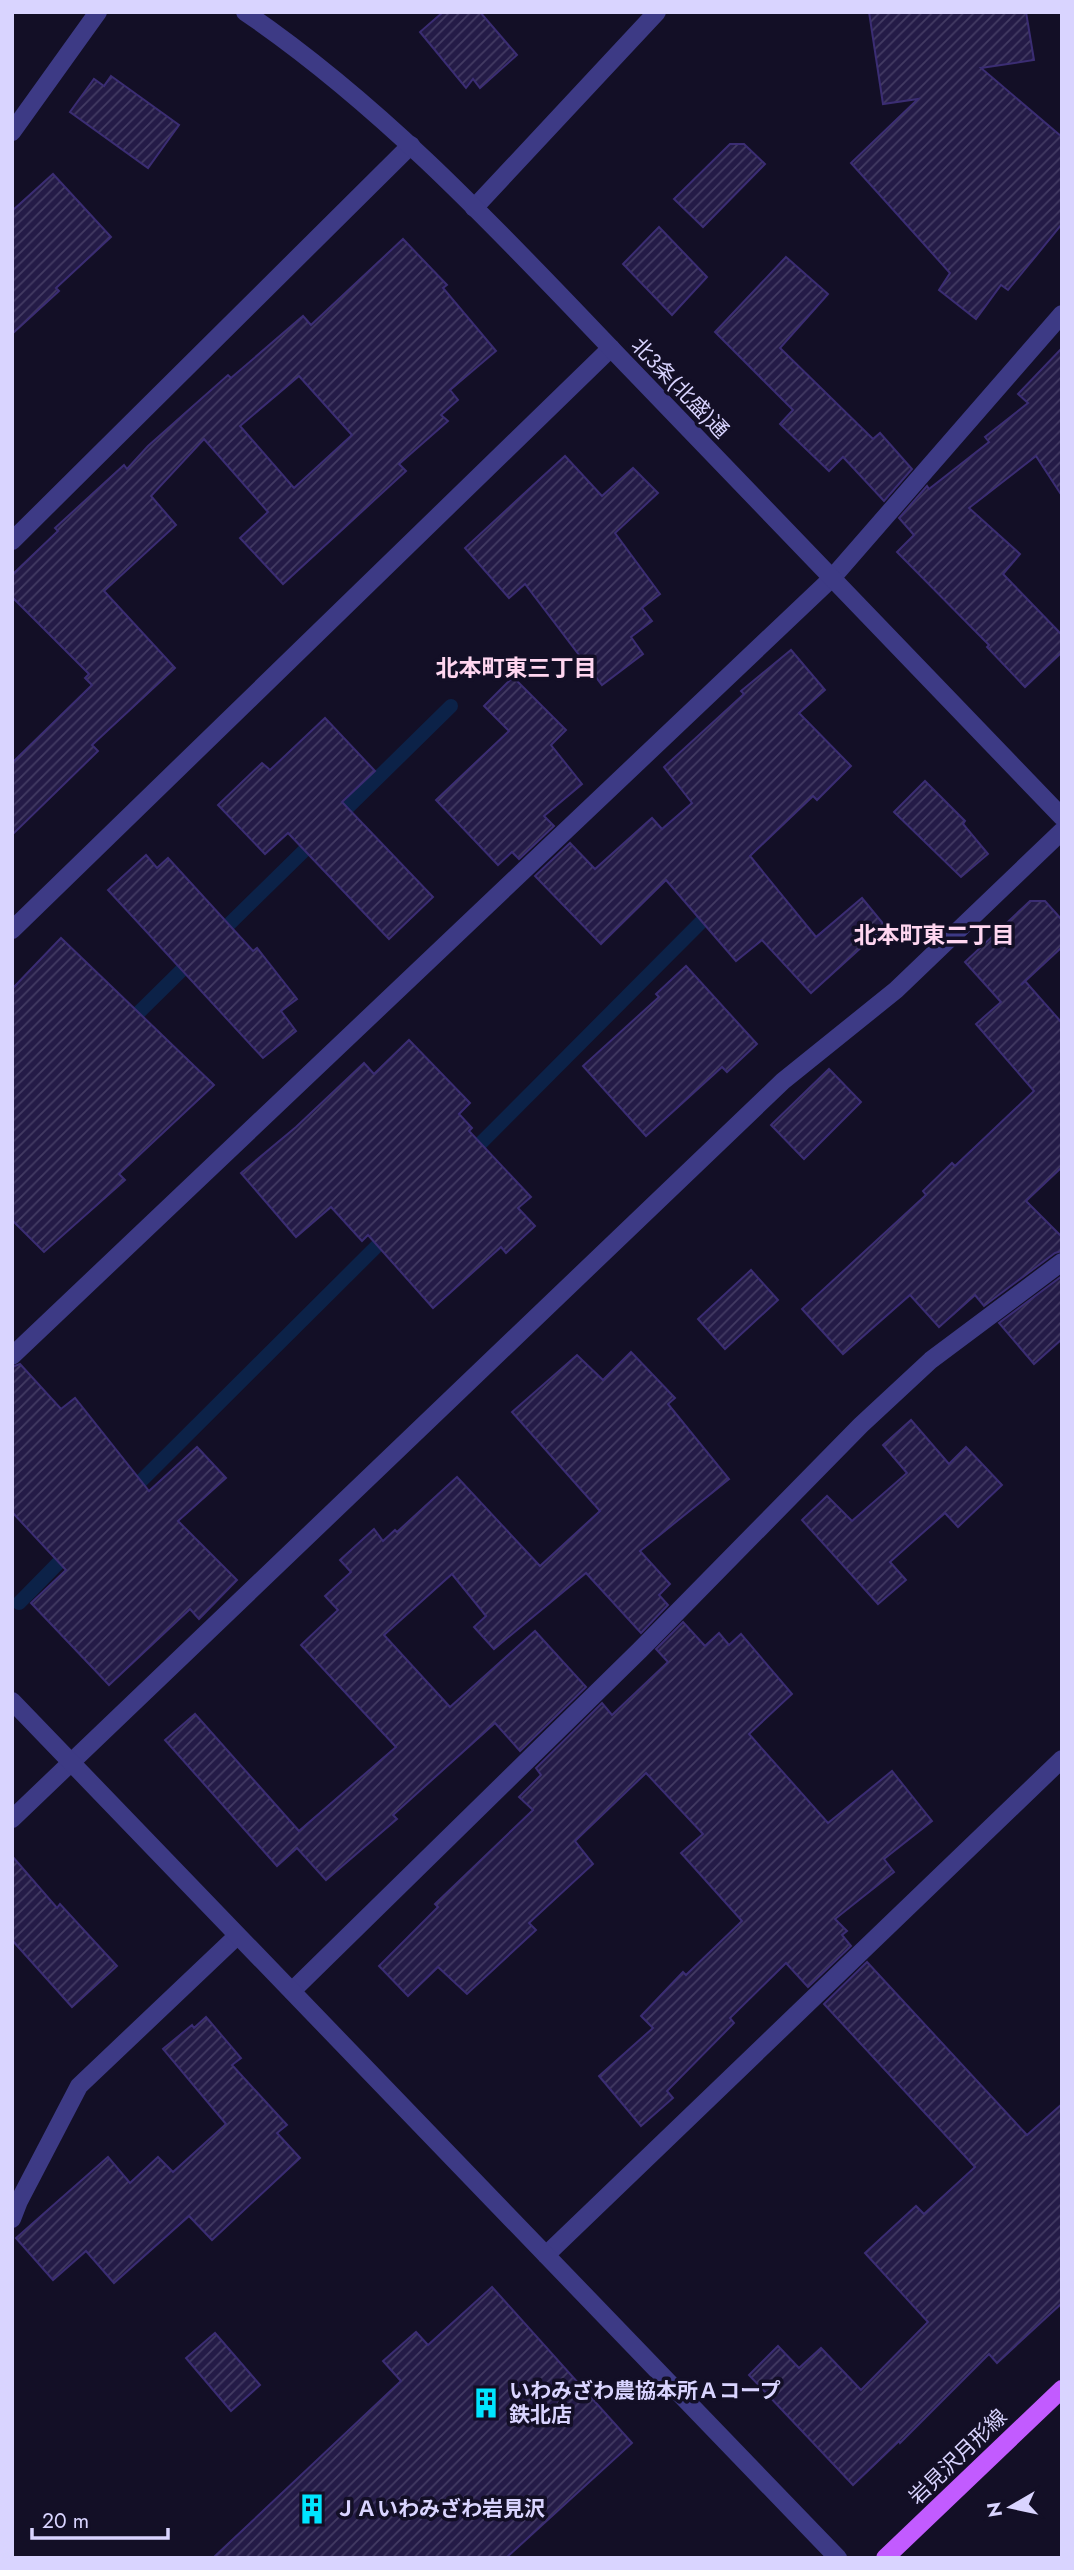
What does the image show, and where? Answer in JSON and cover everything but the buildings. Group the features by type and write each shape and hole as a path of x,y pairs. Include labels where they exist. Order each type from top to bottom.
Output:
{"main road":[{"name":"岩見沢月形線","path":"885,2558 1062,2389"}],"street":[{"path":"12,132 98,12"},
{"name":"北3条(北盛)通","path":"245,12 291,44 411,145 611,348 1062,817"},
{"path":"474,208 657,12"},
{"path":"12,541 411,145"},
{"path":"12,1356 832,578 1062,314"},
{"path":"12,930 611,348"},
{"path":"12,1819 783,1081 896,990 1062,831"},
{"path":"292,1991 640,1650 871,1416 931,1360 1062,1262"},
{"path":"12,1701 838,2558"},
{"path":"546,2255 1062,1759"},
{"path":"12,2219 79,2086 237,1936"}],"waterway":[{"path":"335,820 451,706"},
{"path":"215,938 318,837"},
{"path":"469,1155 714,909"},
{"path":"125,1026 195,957"},
{"path":"129,1493 390,1233"},
{"path":"19,1603 72,1549"}],"place":[{"name":"いわみざわ農協本所Ａコープ 鉄北店","path":"486,2403"},
{"name":"ＪＡいわみざわ岩見沢","path":"312,2509"}],"district":[{"name":"北本町東三丁目","path":"516,668"},
{"name":"北本町東二丁目","path":"934,935"}]}
